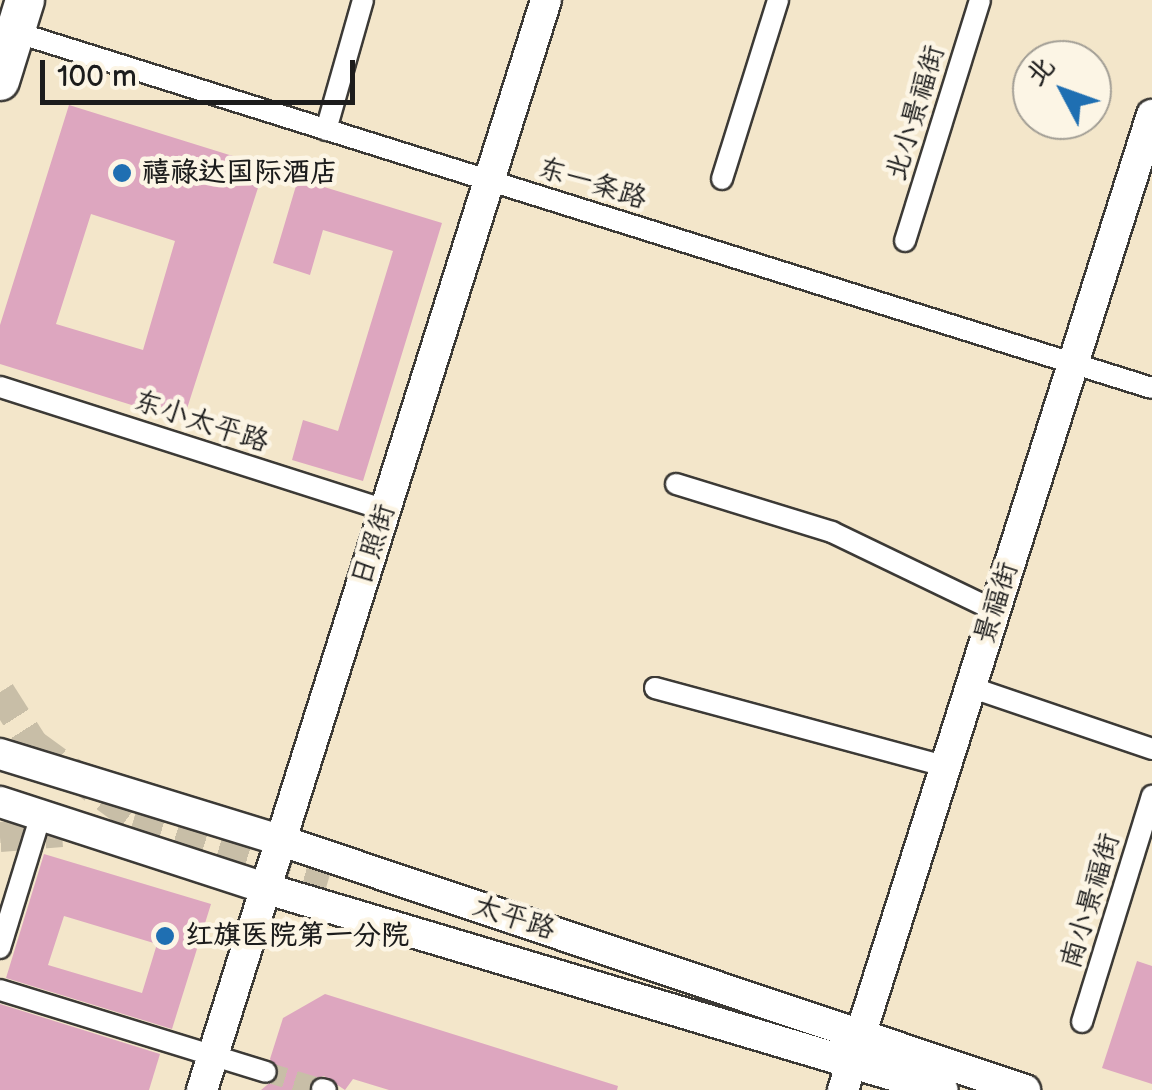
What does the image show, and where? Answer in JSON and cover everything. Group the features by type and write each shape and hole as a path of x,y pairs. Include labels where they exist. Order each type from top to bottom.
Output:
{"highway":[{"path":"0,81 20,16"}],"street":[{"path":"326,130 363,0"},
{"name":"日照街","path":"202,1090 546,0"},
{"path":"722,180 778,0"},
{"name":"北小景福街","path":"905,242 980,0"},
{"name":"东一条路","path":"20,16 326,130 1152,388"},
{"name":"景福街","path":"851,1062 1152,116"},
{"name":"东小太平路","path":"0,387 385,510"},
{"path":"676,484 832,532 994,610"},
{"path":"655,688 945,766"},
{"path":"970,688 1152,749"},
{"name":"太平路","path":"0,754 279,840 826,1022 851,1062 1025,1090"},
{"name":"南小景福街","path":"1082,1022 1152,796"},
{"name":"太平路","path":"0,802 264,888 943,1090"},
{"path":"0,948 41,814"},
{"path":"814,1053 766,1024 328,881 770,1016 826,1022"},
{"path":"0,990 266,1072"}],"building":[{"path":"69,105 265,166 183,421 0,364 0,325","holes":["91,214 175,241 143,350 56,324"]},
{"path":"298,179 442,223 363,481 292,460 303,420 338,431 393,251 323,230 310,275 273,263"},
{"name":"红旗医院第一分院","path":"44,854 211,904 172,1029 6,978","holes":["64,916 157,944 142,993 48,965"]},
{"path":"1137,961 1152,966 1152,1084 1102,1068"},
{"path":"325,994 618,1086 617,1090 389,1090 353,1079 345,1090 324,1076 313,1079 309,1090 261,1090 279,1075 270,1059 283,1018"},
{"path":"0,1004 160,1054 149,1090 0,1090"}],"tunnel":[{"path":"0,692 33,744 134,818 330,876"},
{"path":"0,837 62,832"},
{"path":"266,1072 322,1089"}],"place":[{"name":"禧禄达国际酒店","path":"122,173"},
{"name":"红旗医院第一分院","path":"165,936"}]}
